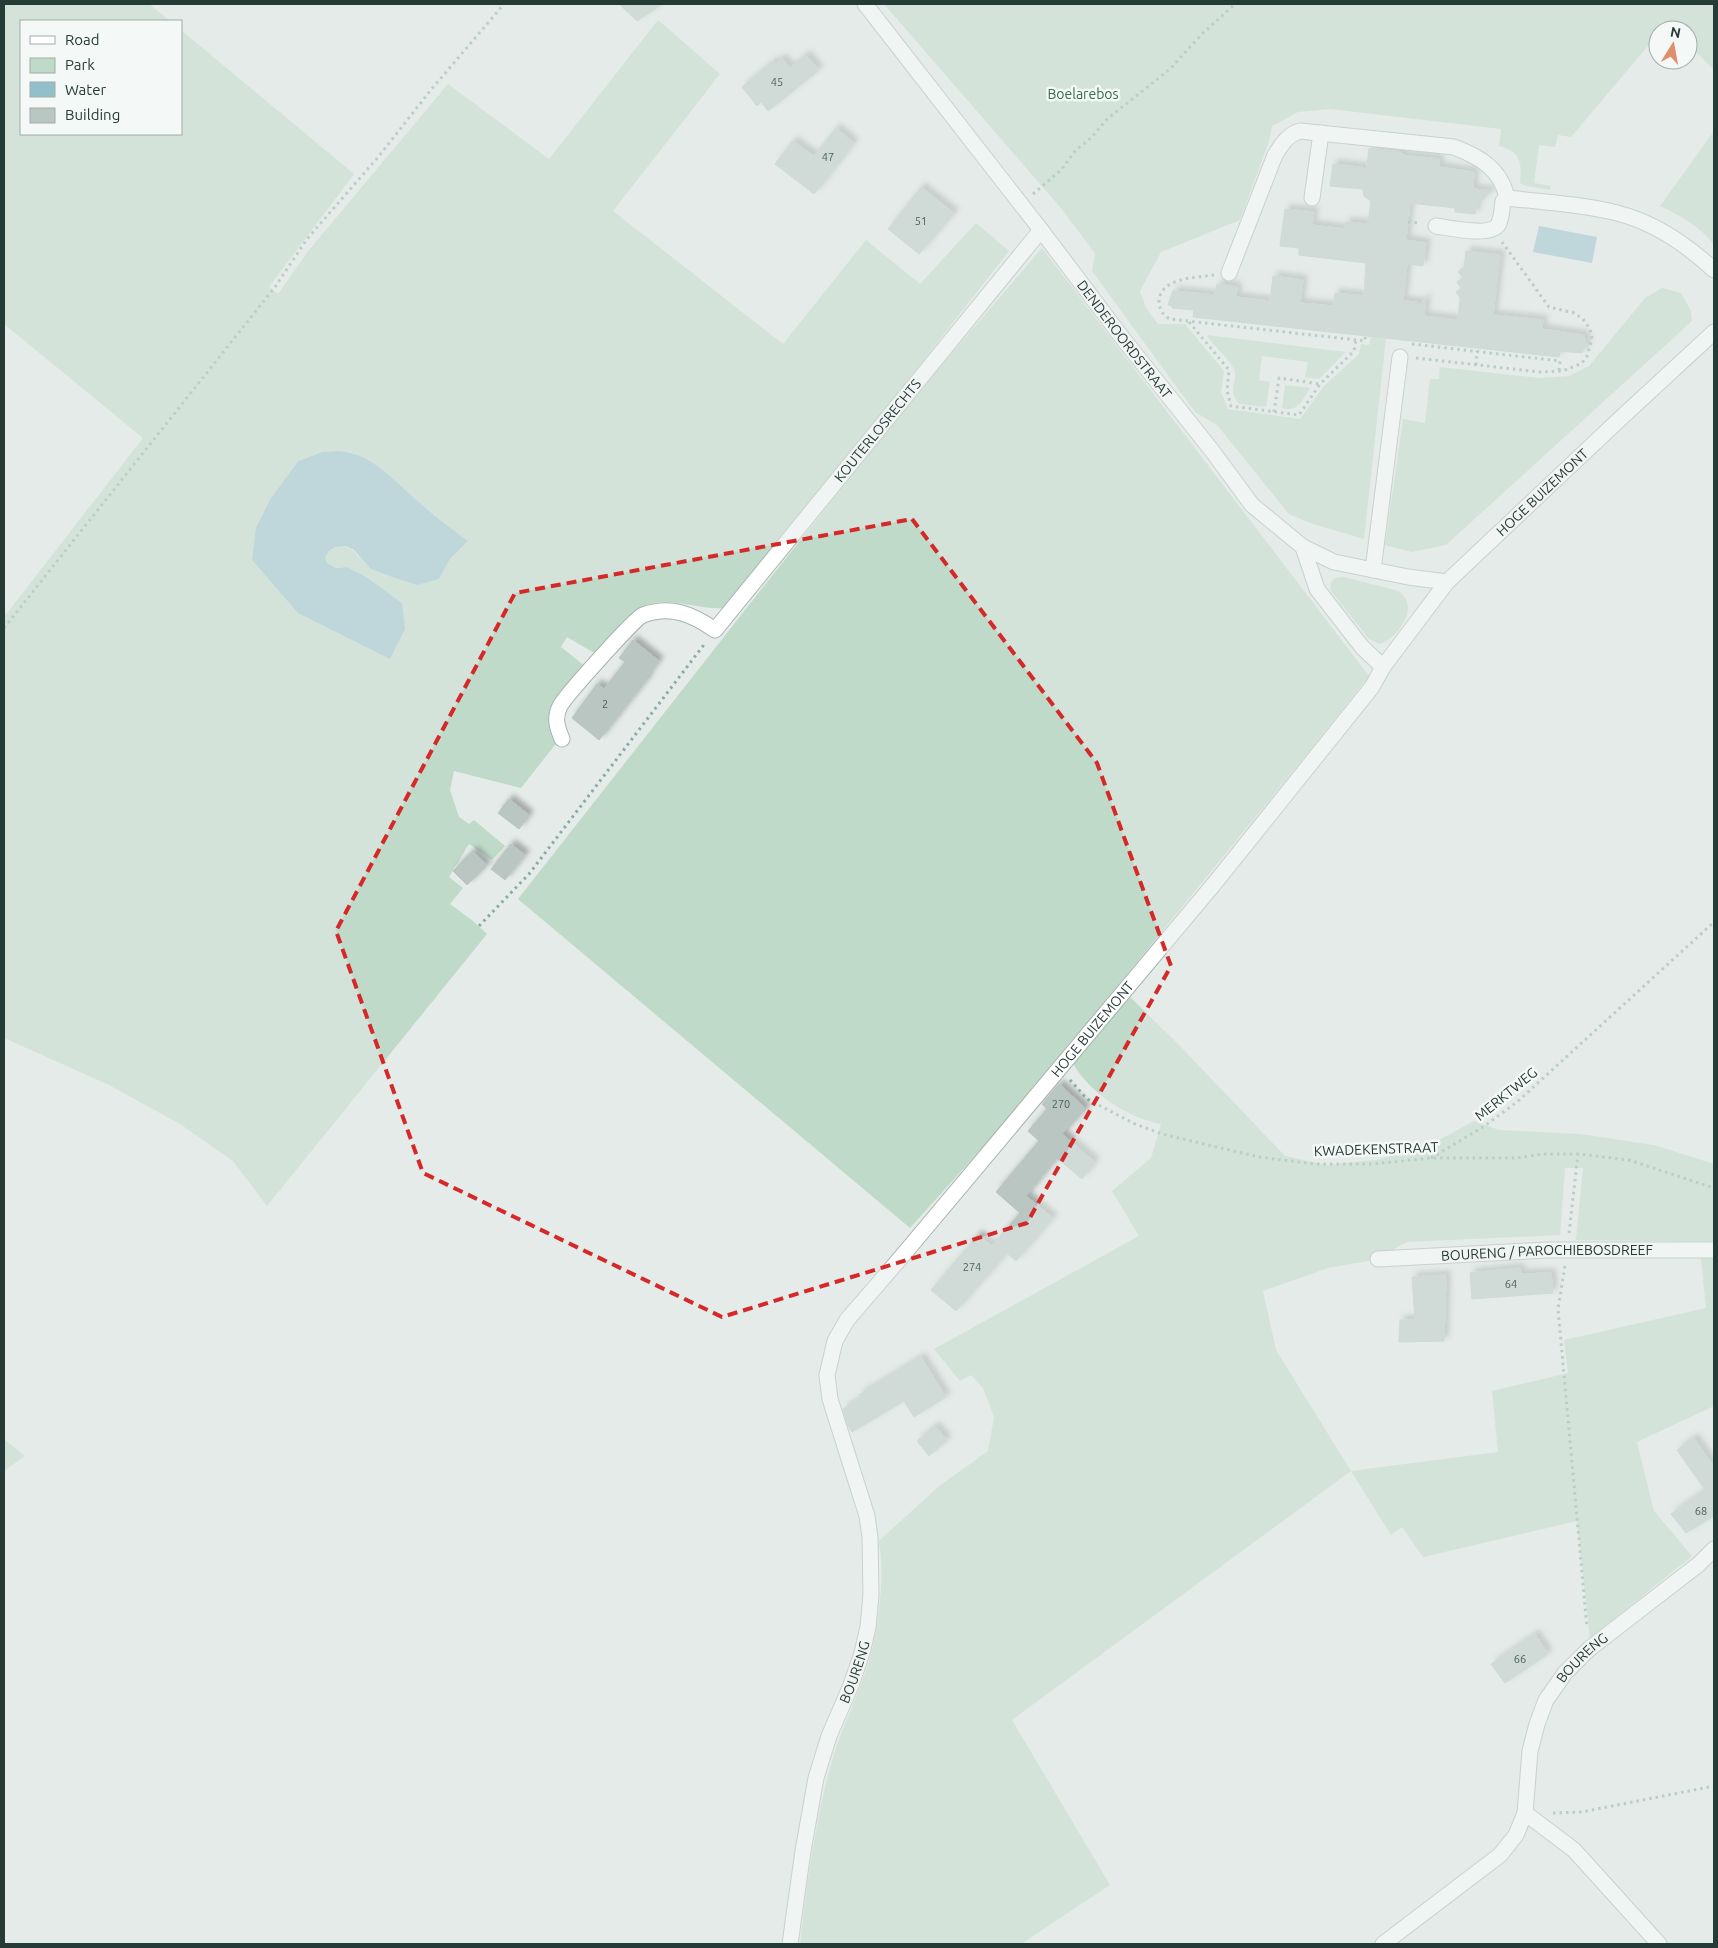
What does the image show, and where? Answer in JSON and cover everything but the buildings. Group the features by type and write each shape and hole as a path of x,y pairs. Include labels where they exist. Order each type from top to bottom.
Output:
{"street":[{"name":"DENDEROORDSTRAAT","path":"865,4 1124,340 1213,452 1252,505 1302,547 1334,562 1447,582"},
{"path":"1229,273 1281,144 1291,134 1300,131 1454,147 1476,155 1495,171 1504,184 1507,198"},
{"path":"1312,198 1320,133"},
{"path":"1436,226 1485,232 1493,230 1500,220 1503,201 1507,198"},
{"path":"1507,198 1595,208 1618,213 1643,222 1675,240 1714,270"},
{"name":"KOUTERLOSRECHTS","path":"715,630 1041,230"},
{"name":"HOGE BUIZEMONT","path":"830,1399 827,1376 830,1359 835,1341 847,1320 1220,876 1372,687 1383,667 1447,582 1714,332"},
{"path":"1373,570 1400,357"},
{"path":"1302,547 1317,589 1362,647 1383,667"},
{"path":"562,739 556,723 560,706 625,630 642,616 665,610 691,614 715,630"},
{"name":"BOURENG / PAROCHIEBOSDREEF","path":"1378,1259 1568,1250 1714,1250"},
{"name":"BOURENG","path":"790,1944 816,1778 829,1736 851,1685 862,1653 868,1627 871,1595 870,1537 867,1516 830,1399"},
{"name":"BOURENG","path":"1383,1944 1500,1855 1516,1835 1525,1813 1530,1751 1546,1700 1565,1673 1589,1648 1699,1564 1714,1549"},
{"path":"1525,1813 1574,1850 1659,1944"}],"path":[{"path":"4,628 276,287 307,239 379,156 430,91 504,4"},
{"path":"1021,205 1061,170 1075,151 1092,137 1106,120 1170,69 1202,34 1235,4"},
{"path":"1400,357 1540,372 1559,371 1582,362 1588,356 1592,339 1590,330 1583,319 1574,313 1549,307 1493,230"},
{"path":"1229,273 1172,282 1162,290 1159,303 1164,316 1170,319 1189,322 1365,341 1365,336"},
{"path":"1189,322 1229,370 1227,391 1232,406 1299,415 1320,384 1354,351 1356,340"},
{"path":"1411,344 1560,361 1559,371"},
{"path":"1476,365 1478,351"},
{"path":"1274,412 1279,378 1320,384"},
{"path":"479,926 529,874 715,630"},
{"name":"MERKTWEG","path":"1430,1158 1483,1127 1517,1102 1714,922"},
{"name":"KWADEKENSTRAAT","path":"1059,1068 1087,1099 1117,1116 1162,1134 1260,1157 1314,1164 1374,1164 1430,1158 1517,1158 1542,1154 1578,1154 1629,1160 1714,1188"},
{"path":"1570,1223 1578,1154"},
{"path":"1568,1250 1558,1310 1589,1648"},
{"path":"1525,1813 1582,1812 1714,1786"}],"highlighted area":[{"path":"912,519 1097,763 1171,966 1027,1223 722,1317 423,1173 336,931 515,593"}],"green space":[{"path":"4,4 149,4 169,20 20,20 20,135 182,135 182,31 354,174 269,287 278,294 309,250 448,84 549,159 658,20 720,74 613,211 783,344 866,240 920,284 976,223 1009,251 726,608 656,602 635,611 618,627 596,654 567,637 561,647 586,667 559,700 558,741 521,788 454,771 450,790 459,817 469,824 474,820 505,846 492,860 469,844 449,877 463,888 450,904 487,934 267,1206 233,1161 180,1124 109,1085 4,1038 4,617 143,438 4,324","holes":["338,451 362,457 383,470 425,508 468,541 450,559 439,579 358,556 354,551 345,546 336,547 328,552 325,557 327,563 335,568 347,567 368,578 402,603 298,613 271,498 298,461 322,452"]},
{"name":"Boelarebos","path":"884,4 1714,4 1714,70 1698,54 1698,20 1648,20 1648,46 1571,137 1558,135 1555,147 1539,145 1534,183 1551,186 1550,190 1526,186 1520,183 1521,169 1516,155 1512,151 1499,146 1501,129 1330,109 1298,112 1272,126 1269,141 1240,220 1161,252 1140,291 1146,308 1158,324 1185,324 1224,371 1221,392 1228,409 1300,419 1324,386 1359,354 1361,344 1369,345 1371,337 1386,338 1364,539 1310,523 1289,514 1217,425 1195,412 1092,271 1095,253 1060,207"},
{"path":"1714,131 1714,245 1703,232 1690,222 1660,206"},
{"path":"1042,248 1369,676 1017,1109 910,1228 518,899 901,413"},
{"path":"1662,288 1681,293 1691,311 1692,321 1446,545 1411,552 1385,545 1403,419 1425,423 1430,379 1439,379 1440,367 1539,378 1569,376 1589,366 1645,298"},
{"path":"1207,335 1346,352 1319,379 1305,377 1308,362 1262,356 1259,380 1270,382 1266,407 1239,404 1233,393 1234,369"},
{"path":"1285,385 1310,388 1296,407 1287,409 1282,408"},
{"path":"1344,577 1399,591 1404,597 1408,608 1405,619 1389,639 1379,644 1369,639 1331,591 1331,582"},
{"path":"1129,996 1181,1047 1285,1156 1327,1165 1376,1160 1428,1146 1474,1121 1499,1130 1580,1134 1654,1145 1714,1164 1714,1242 1576,1240 1583,1168 1565,1168 1560,1235 1407,1242 1374,1260 1328,1268 1263,1291 1276,1350 1351,1471 1012,1720 1110,1885 1021,1944 800,1944 812,1852 826,1784 837,1745 872,1652 879,1608 881,1579 879,1541 938,1487 988,1451 994,1417 983,1388 971,1375 960,1381 934,1349 1139,1236 1112,1191 1151,1158 1161,1124 1136,1116 1110,1102 1087,1083 1072,1061"},
{"path":"1701,1258 1714,1258 1714,1406 1637,1442 1654,1511 1692,1556 1590,1638 1577,1521 1423,1557 1402,1527 1391,1535 1351,1471 1498,1452 1492,1391 1568,1373 1564,1340 1706,1308"},
{"path":"4,1439 25,1456 4,1471"}],"water":[{"path":"1539,226 1597,237 1592,263 1533,252"},
{"path":"338,451 351,453 373,463 468,541 450,559 439,579 417,585 371,569 354,550 346,546 335,547 325,557 327,563 336,568 347,567 368,578 402,603 405,629 390,659 298,613 252,560 256,528 271,498 298,461 322,452"}]}
